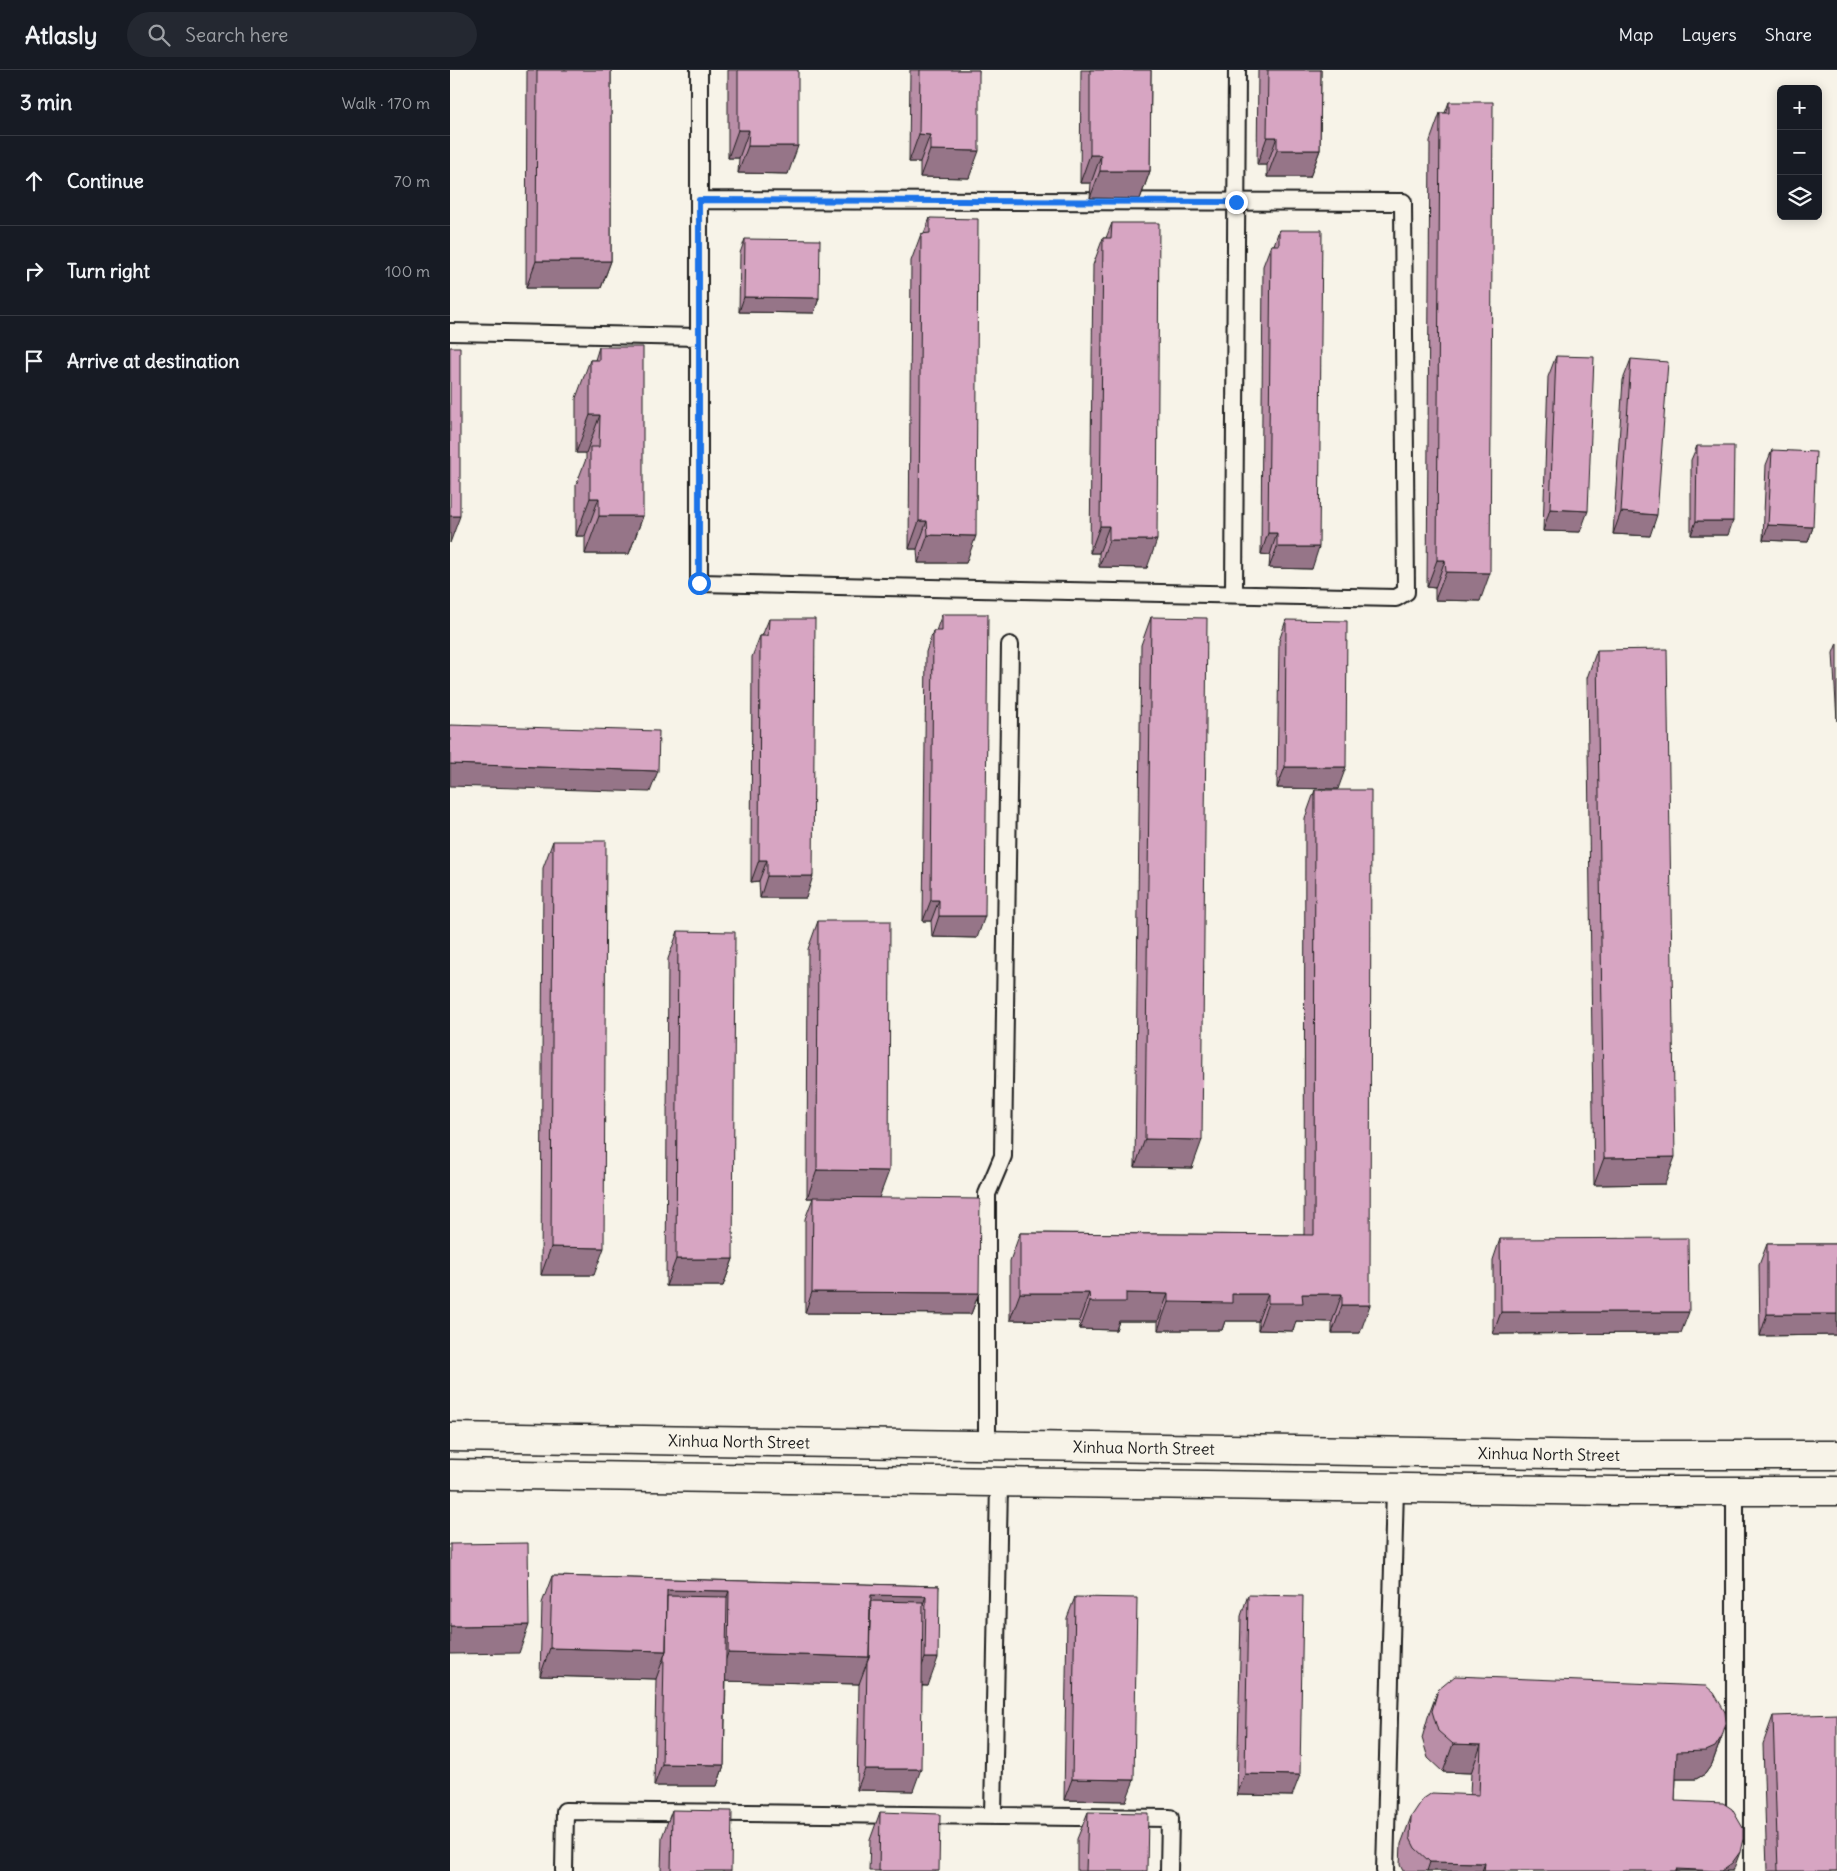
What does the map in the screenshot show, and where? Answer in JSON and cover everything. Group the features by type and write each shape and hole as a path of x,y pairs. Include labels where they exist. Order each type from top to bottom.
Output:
{"main road":[{"name":"Xinhua North Street","path":"450,1437 1615,1455 1837,1455"},
{"path":"450,1474 1395,1488 1837,1491"}],"lane":[{"path":"699,70 699,200 699,583 1396,598 1406,592 1403,202 699,200"},
{"path":"1234,594 1237,70"},
{"path":"450,332 699,337"},
{"path":"987,1446 987,1194 1004,1156 1010,645"},
{"path":"993,1816 998,1482"},
{"path":"1385,1871 1395,1488"},
{"path":"1735,1491 1735,1871"},
{"path":"564,1871 565,1811 1170,1818 1169,1871"}],"building":[{"path":"537,70 611,70 611,261 536,261"},
{"path":"738,70 798,70 798,146 748,146 749,130 738,130"},
{"path":"920,70 979,70 979,151 930,150 930,135 919,134"},
{"path":"1090,70 1151,70 1150,171 1100,171 1101,155 1090,155"},
{"path":"1268,70 1321,70 1320,150 1277,150 1277,137 1267,137"},
{"path":"1449,102 1493,102 1490,573 1446,572 1445,560 1437,560 1440,113 1449,113"},
{"path":"930,218 978,219 976,536 928,535 927,521 919,521 921,234 930,233"},
{"path":"1112,223 1159,223 1157,540 1109,540 1109,526 1100,526 1103,238 1111,238"},
{"path":"1279,230 1322,230 1319,547 1277,547 1277,533 1268,533 1271,245 1279,245"},
{"path":"745,239 820,240 819,298 744,297"},
{"path":"450,347 460,347 460,516 450,516"},
{"path":"599,347 643,347 643,516 599,516 599,498 590,498 590,447 599,447 600,415 590,415 590,360 599,360"},
{"path":"1556,356 1594,357 1588,511 1550,509"},
{"path":"1631,359 1668,362 1657,515 1621,512"},
{"path":"1697,446 1734,446 1733,521 1696,521"},
{"path":"1772,450 1816,452 1813,527 1768,525"},
{"path":"942,614 988,614 985,916 939,916 939,900 931,900 933,631 942,631"},
{"path":"1151,617 1207,618 1202,1140 1145,1139"},
{"path":"769,619 815,619 813,876 767,876 767,860 759,860 760,636 768,636"},
{"path":"1286,620 1347,621 1346,767 1285,767"},
{"path":"1667,649 1675,1157 1604,1158 1597,650"},
{"path":"450,725 659,731 658,771 450,764"},
{"path":"1315,790 1371,790 1370,1305 1342,1305 1342,1294 1302,1294 1303,1303 1268,1303 1268,1294 1232,1294 1232,1303 1168,1302 1168,1294 1126,1293 1126,1302 1090,1302 1089,1293 1020,1293 1020,1233 1314,1235"},
{"path":"553,841 606,841 604,1248 551,1247"},
{"path":"818,921 890,921 889,1171 817,1170"},
{"path":"678,931 735,932 733,1259 676,1259"},
{"path":"813,1197 980,1199 979,1293 812,1292"},
{"path":"1688,1238 1689,1312 1501,1312 1500,1239"},
{"path":"1767,1244 1837,1244 1837,1314 1767,1314"},
{"path":"528,1543 529,1625 450,1626 450,1544"},
{"path":"552,1576 939,1586 938,1658 925,1658 926,1596 871,1595 869,1657 728,1653 729,1591 667,1590 666,1651 550,1648"},
{"path":"1248,1595 1303,1596 1300,1775 1245,1774"},
{"path":"667,1596 727,1597 724,1765 662,1764"},
{"path":"1075,1597 1137,1598 1134,1780 1072,1779"},
{"path":"870,1601 923,1602 921,1769 865,1769"},
{"path":"1455,1676 1706,1686 1714,1693 1725,1712 1726,1723 1722,1736 1715,1747 1706,1751 1677,1752 1675,1801 1723,1803 1732,1809 1743,1828 1740,1852 1732,1863 1721,1871 1676,1869 1676,1871 1484,1871 1485,1863 1430,1862 1415,1848 1410,1838 1411,1817 1423,1799 1432,1793 1479,1795 1481,1745 1453,1744 1438,1731 1432,1711 1438,1690"},
{"path":"1837,1714 1837,1871 1778,1871 1773,1716"},
{"path":"672,1810 732,1811 731,1871 671,1871"},
{"path":"880,1812 940,1814 939,1871 879,1871"},
{"path":"1088,1812 1148,1813 1147,1871 1086,1871"}],"route":[{"path":"699,583 699,200 1236,202"}]}
